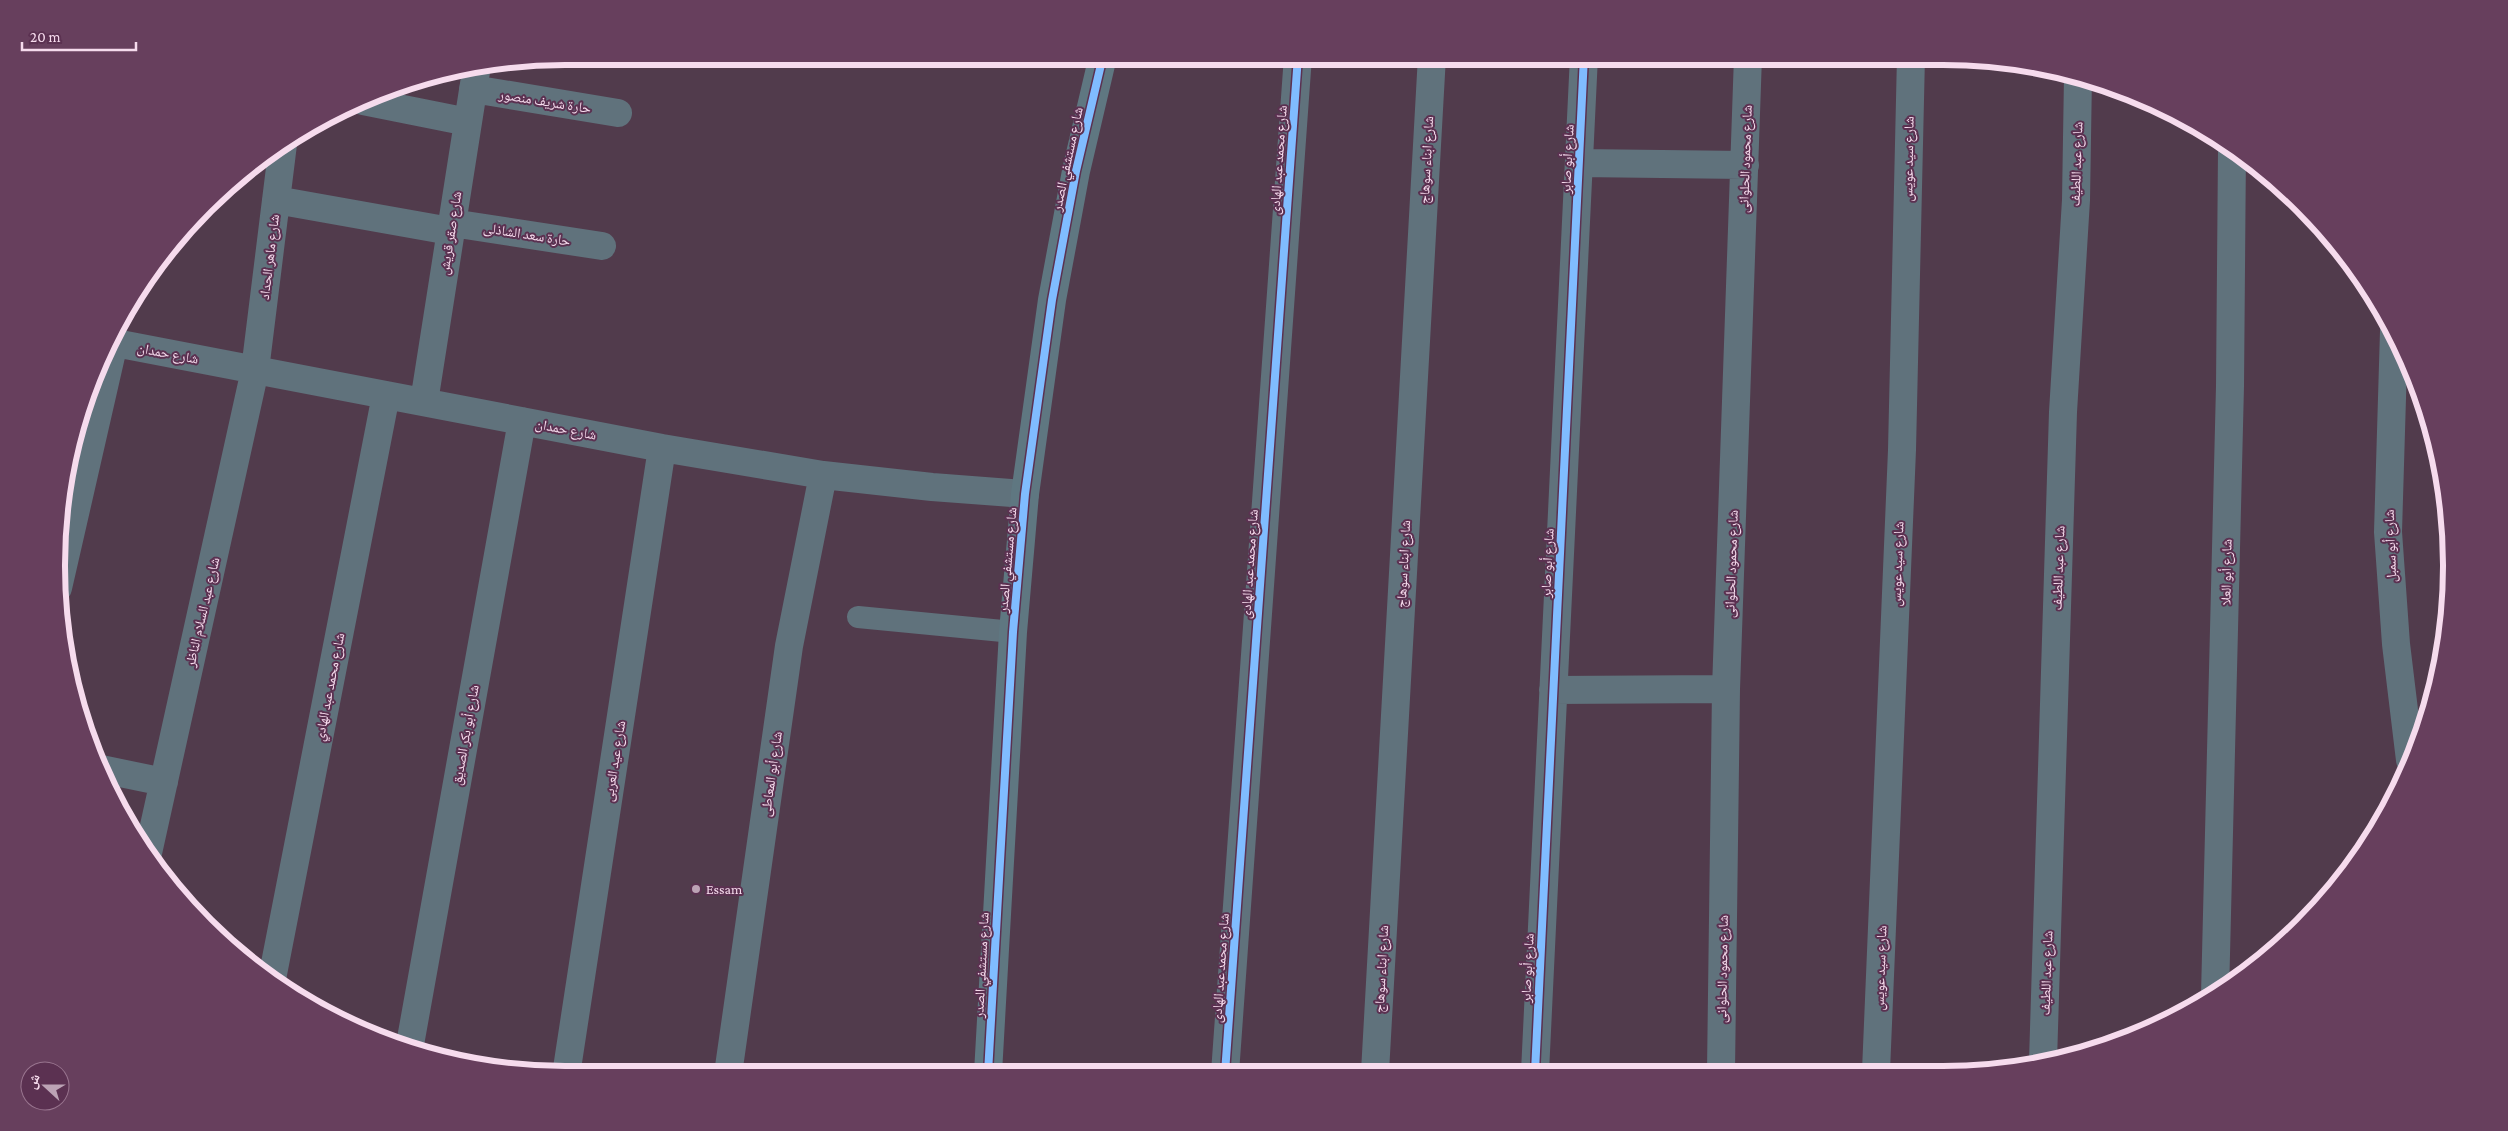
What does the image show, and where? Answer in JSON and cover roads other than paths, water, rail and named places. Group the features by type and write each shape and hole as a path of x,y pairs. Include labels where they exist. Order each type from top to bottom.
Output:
{"street":[{"name":"شارع مستشفي الصدر","path":"988,1066 1013,632 1025,494 1053,290 1076,171 1101,65"},
{"name":"شارع محمد عبد الهادى","path":"1226,1066 1297,65"},
{"name":"شارع ابناء سوهاج","path":"1375,1066 1431,65"},
{"name":"شارع أبو صابر","path":"1535,1066 1584,65"},
{"name":"شارع محمود الحلوانى","path":"1721,1066 1726,688 1748,65"},
{"name":"شارع سيد عويس","path":"1876,1066 1902,450 1911,65"},
{"name":"حارة شريف منصور","path":"475,77 618,113"},
{"name":"شارع صقر قريش","path":"424,402 475,77"},
{"name":"شارع عبد اللطيف","path":"2043,1055 2063,422 2076,200 2078,84"},
{"path":"374,103 468,122"},
{"name":"شارع ماهر الحداد","path":"255,370 282,153"},
{"name":"شارع أبو العلا","path":"2215,986 2230,386 2232,157"},
{"path":"1579,163 1745,165"},
{"name":"حارة سعد الشاذلى","path":"276,200 451,227 602,246"},
{"name":"شارع حمدان","path":"117,344 662,448 823,475 932,487 1025,494"},
{"name":"شارع أبو سمبل","path":"2393,349 2388,532 2396,644 2408,747"},
{"path":"65,555 107,365"},
{"name":"شارع عبد السلام الناظر","path":"150,845 255,370"},
{"name":"شارع محمد عبد الهادي","path":"273,972 386,395"},
{"name":"شارع أبو بكر الصديق","path":"411,1041 522,421"},
{"name":"شارع عيد العربى","path":"567,1066 662,448"},
{"name":"شارع أبو المعاطى","path":"729,1066 789,646 823,475"},
{"path":"1553,690 1726,688"},
{"path":"109,771 164,782"}],"lane":[{"path":"858,617 1013,632"}],"place":[{"name":"Essam","path":"696,889"}]}
